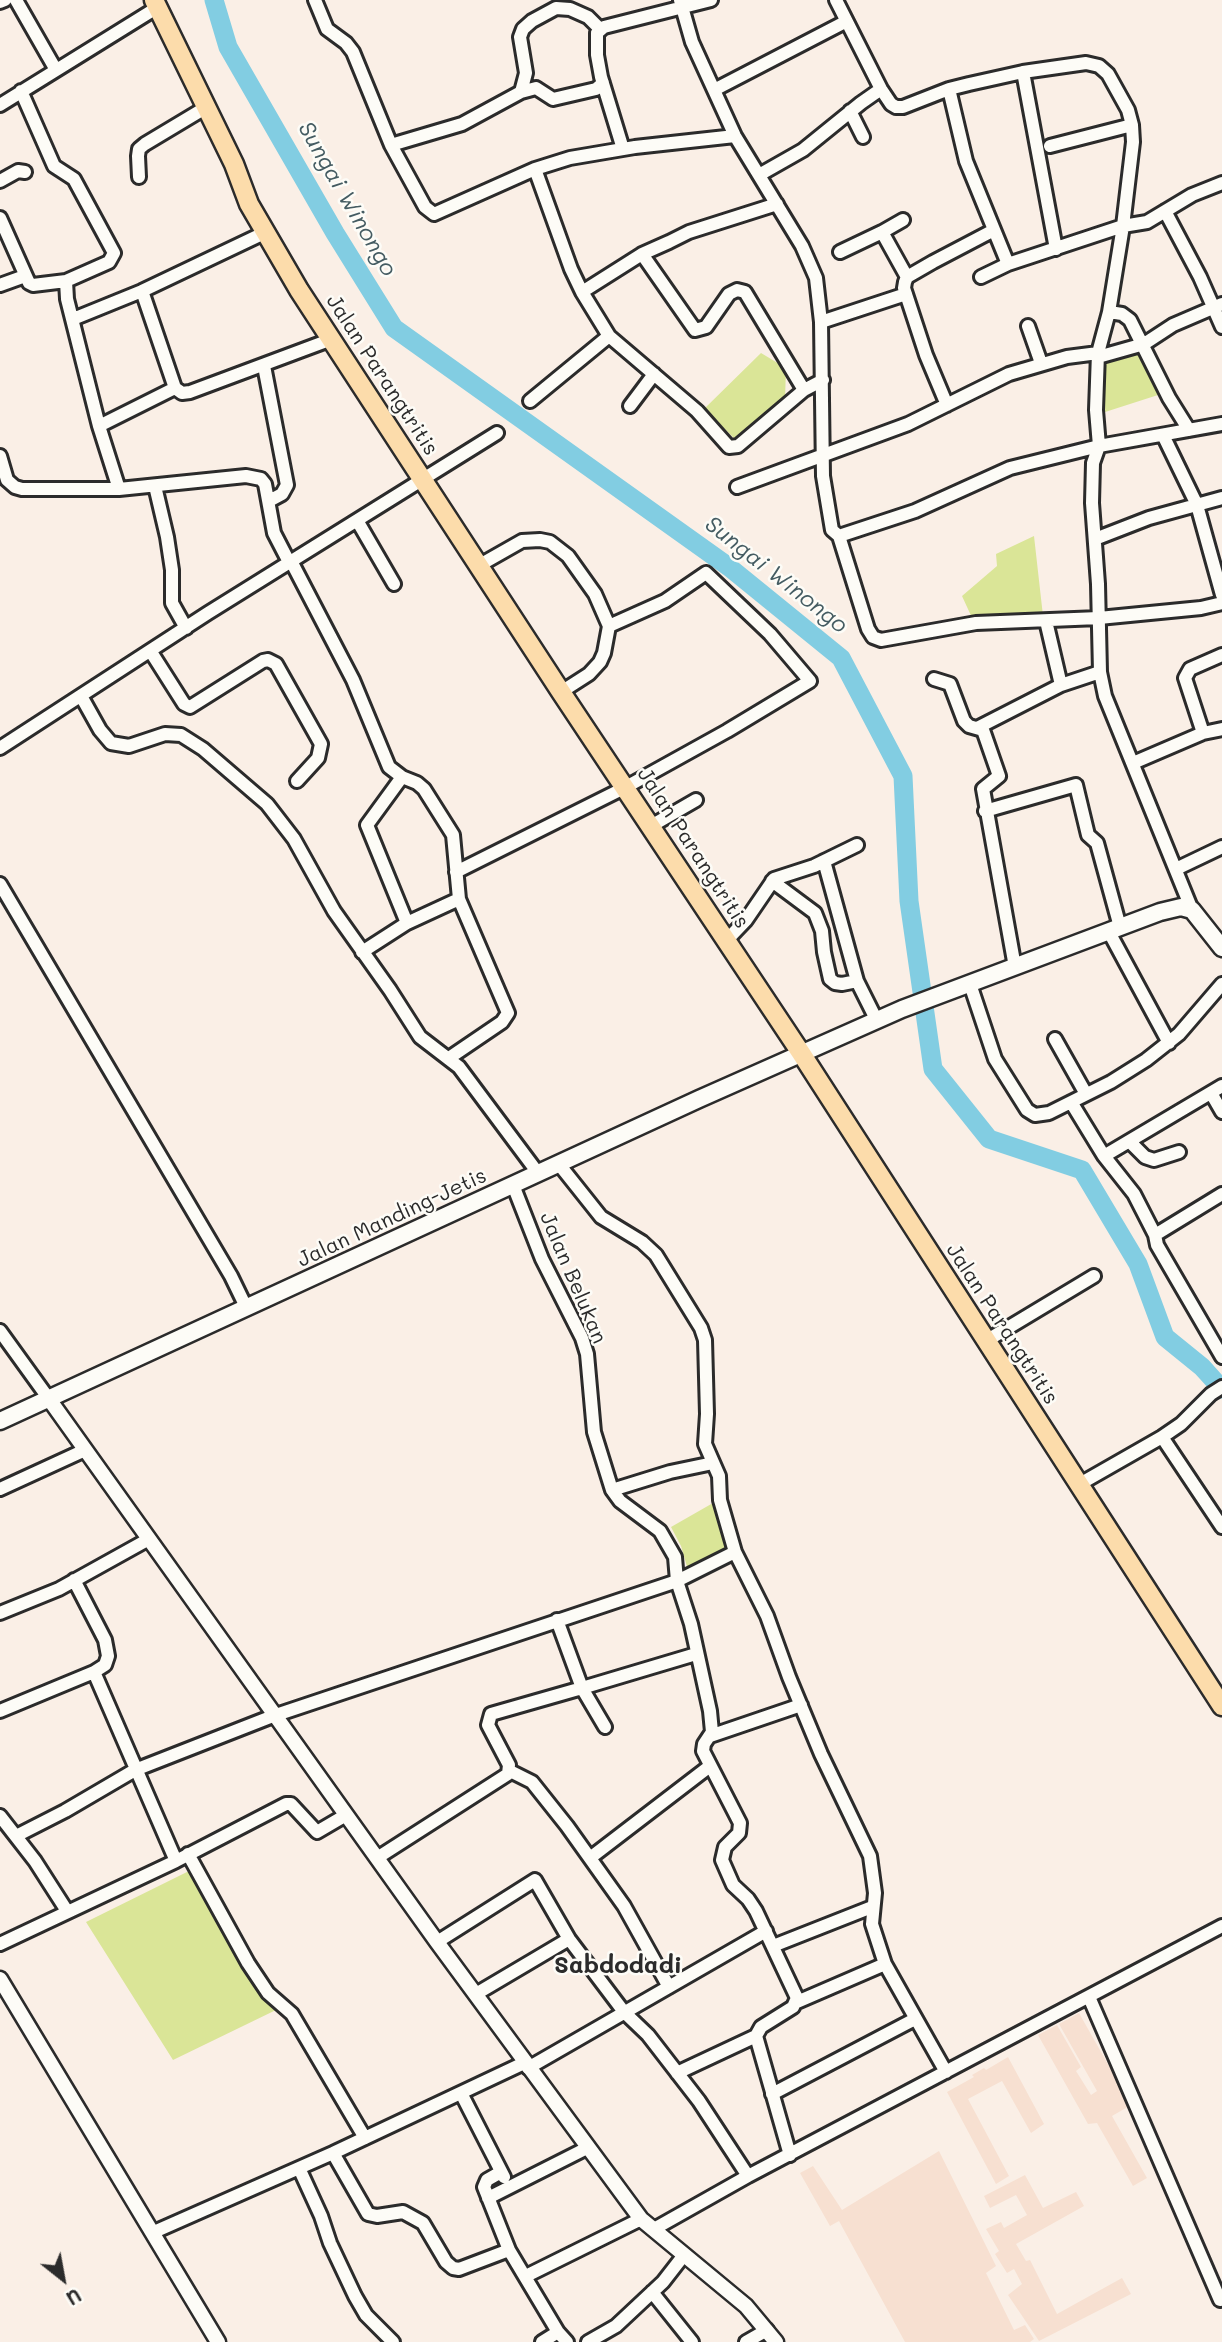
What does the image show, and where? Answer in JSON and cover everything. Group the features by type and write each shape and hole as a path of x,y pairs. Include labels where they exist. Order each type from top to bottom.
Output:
{"main road":[{"name":"Jalan Parangtritis","path":"156,4 234,164 248,204 264,233 478,566 801,1053 1077,1485 1222,1706"},
{"name":"Jalan Manding-Jetis","path":"0,1421 558,1163 876,1020 1114,929 1181,907 1192,910"},
{"path":"1192,910 1222,948"}],"street":[{"path":"16,0 56,70"},
{"path":"315,0 324,26 350,47 391,145 425,208 434,214 535,169 586,154 735,136"},
{"path":"622,149 603,83 597,55 597,33 600,29 682,4 711,0"},
{"path":"836,0 845,22 891,104 903,107 948,89 1023,72 1086,63 1098,66 1108,74 1128,110 1133,142 1123,226 1109,312 1098,355 1096,410 1099,446 1093,463 1092,481 1101,672 1105,696 1192,910"},
{"path":"0,105 156,4"},
{"path":"521,92 526,73 520,43 523,29 554,4 580,11 600,29"},
{"path":"682,4 692,42 735,136 802,246 816,278 821,322 822,476 832,530 839,536 868,629 873,637 881,640 976,622 1099,618 1201,608 1222,603"},
{"path":"714,89 845,22"},
{"path":"1023,72 1056,249"},
{"path":"391,145 462,124 521,92 536,88 553,99 596,89 603,83"},
{"path":"759,175 803,150 881,89"},
{"path":"948,89 967,161 1008,264"},
{"path":"0,218 25,276 33,285 66,281 109,262 114,253 74,179 54,166 22,91"},
{"path":"139,177 139,149 205,108"},
{"path":"850,111 863,137"},
{"path":"1050,146 1132,125"},
{"path":"535,169 582,292 609,336 697,411 731,448 738,446 804,390 822,380"},
{"path":"0,181 18,171 25,172"},
{"path":"981,277 1008,264 1123,226 1147,222 1208,187 1222,183"},
{"path":"582,292 642,254 688,232 777,204"},
{"path":"1165,211 1218,306 1222,327"},
{"path":"840,252 903,220"},
{"path":"947,405 926,355 904,284 907,277 994,230"},
{"path":"882,232 907,277"},
{"path":"73,319 142,291 264,233"},
{"path":"642,254 695,330 706,327 729,294 737,290 745,292 804,390"},
{"path":"0,285 25,276"},
{"path":"66,281 99,426 118,489"},
{"path":"142,291 175,388 185,394 332,340"},
{"path":"821,322 906,294"},
{"path":"737,487 908,424 1009,374 1067,356 1098,355 1144,344 1173,325 1218,306"},
{"path":"1109,312 1126,316 1144,344 1169,398 1189,430"},
{"path":"1027,326 1041,363"},
{"path":"530,401 609,336"},
{"path":"264,366 287,485 282,494 269,501"},
{"path":"630,406 654,374"},
{"path":"99,426 175,388"},
{"path":"839,536 912,512 1003,471 1099,446 1222,424"},
{"path":"0,748 497,433"},
{"path":"1163,435 1197,506 1222,595"},
{"path":"0,456 4,473 15,487 118,489 255,477 264,481 274,533 353,680 389,767 402,778 425,789 449,827 455,842 458,900 508,1013 502,1022 449,1058"},
{"path":"155,486 173,570 173,603 186,628"},
{"path":"1095,538 1149,518 1222,498"},
{"path":"358,522 394,584"},
{"path":"478,566 522,541 530,539 550,542 568,556 595,594 609,626 600,662 589,674 561,692"},
{"path":"456,872 626,787 810,681 770,634 706,573 664,601 609,626"},
{"path":"1046,621 1061,685"},
{"path":"151,652 184,704 190,707 262,661 268,660 275,664 321,744 318,758 297,781"},
{"path":"1203,733 1186,683 1186,674 1197,665 1222,655"},
{"path":"977,728 1061,685 1101,672"},
{"path":"934,679 950,684 964,721 968,726 985,734 999,776 983,789 1015,967"},
{"path":"81,696 100,730 111,743 129,746 165,734 181,735 267,804 294,839 334,911 420,1037 459,1067 538,1173"},
{"path":"1133,763 1203,733 1222,729"},
{"path":"402,778 367,825 407,923"},
{"path":"985,811 1076,785 1088,835 1097,843 1114,929 1169,1042"},
{"path":"651,826 696,800"},
{"path":"726,941 746,920 772,881 857,845"},
{"path":"1176,869 1222,847"},
{"path":"824,861 857,981 876,1020"},
{"path":"772,881 815,914 822,931 832,982 842,984 857,981"},
{"path":"0,884 231,1276 246,1307"},
{"path":"362,953 407,923 458,900"},
{"path":"970,984 990,1049 1027,1110 1031,1114 1041,1115 1135,1067 1179,1034 1222,984"},
{"path":"1055,1039 1086,1094"},
{"path":"1104,1156 1216,1090 1222,1112"},
{"path":"1070,1102 1104,1156 1134,1194 1155,1235 1157,1245 1222,1357"},
{"path":"1130,1142 1145,1157 1154,1160 1179,1152"},
{"path":"558,1163 601,1217 642,1242 656,1255 701,1328 705,1340 708,1414 705,1444 719,1476 720,1500 736,1552 767,1616 801,1706 870,1856 875,1894 872,1907 873,1932 885,1964 946,2072"},
{"name":"Jalan Belukan","path":"513,1185 542,1259 582,1338 587,1354 593,1422 612,1490"},
{"path":"1155,1235 1222,1194"},
{"path":"986,1341 1094,1276"},
{"path":"0,1331 273,1716 526,2066 641,2219 746,2306 771,2336 746,2342"},
{"path":"1077,1485 1162,1437 1181,1424 1217,1391"},
{"path":"1162,1437 1222,1527"},
{"path":"0,1489 85,1450"},
{"path":"713,1463 670,1472 612,1490 620,1501 660,1531 675,1557 677,1581 687,1609 710,1710 712,1732 703,1751 740,1823 739,1833 722,1851 722,1860 733,1885 751,1903 766,1931 796,1994 797,2002"},
{"path":"0,1614 74,1580 149,1539"},
{"path":"16,1836 135,1770 273,1716 677,1581 736,1552"},
{"path":"2,1706 94,1672 105,1665 107,1647 74,1580"},
{"path":"557,1620 582,1688 605,1727"},
{"path":"377,1858 506,1777 510,1771 509,1765 488,1726 491,1714 696,1654"},
{"path":"94,1672 176,1861"},
{"path":"710,1737 801,1706"},
{"path":"590,1858 710,1766"},
{"path":"510,1771 532,1782 590,1858 624,1906 669,1987"},
{"path":"0,1944 176,1861 286,1804 291,1804 317,1832 346,1815"},
{"path":"0,1816 67,1911"},
{"path":"188,1854 248,1963 268,1993 292,2014 365,2138"},
{"path":"437,1942 535,1880 569,1938 625,2012 640,2026 704,2108 748,2176"},
{"path":"773,1945 872,1907"},
{"path":"654,2229 748,2176 1222,1926"},
{"path":"154,2232 526,2066 766,1931"},
{"path":"476,1994 569,1938"},
{"path":"677,2073 756,2036 761,2027 797,2002 885,1964"},
{"path":"0,1979 218,2342"},
{"path":"1089,1997 1220,2300"},
{"path":"772,2094 915,2019"},
{"path":"756,2036 790,2155"},
{"path":"461,2093 509,2187"},
{"path":"488,2198 587,2148"},
{"path":"333,2153 368,2214 377,2216 403,2212 423,2223 453,2269 509,2250"},
{"path":"299,2168 355,2296 366,2315 393,2342"},
{"path":"501,2172 484,2183 488,2198 509,2250 562,2337 541,2342"},
{"path":"526,2276 641,2219"},
{"path":"588,2342 617,2326 652,2292 684,2255"},
{"path":"652,2292 692,2342"}],"shaded area":[{"path":"1079,2013 1131,2105 1112,2116 1147,2178 1133,2186 1097,2123 1088,2124 1038,2035 1057,2025 1081,2067 1076,2071 1091,2095 1097,2091 1059,2024"},
{"path":"1008,2057 1044,2124 1031,2133 1002,2081 968,2099 1009,2176 996,2184 947,2092 974,2077 972,2075 984,2068 986,2070"},
{"path":"939,2151 996,2266 986,2273 1014,2330 1025,2325 1034,2339 1030,2342 905,2342 839,2221 830,2226 800,2173 813,2166 842,2210"},
{"path":"1025,2175 1043,2208 1076,2192 1084,2206 1016,2244 1026,2261 1030,2260 1057,2314 1122,2278 1131,2294 1039,2341 1008,2295 1022,2284 1014,2269 1007,2273 995,2254 999,2251 986,2229 1001,2222 1004,2228 1027,2215 1016,2195 990,2208 984,2196"}],"green space":[{"path":"1144,347 1158,395 1102,413 1098,359"},
{"path":"761,353 786,368 785,400 736,440 704,409"},
{"path":"1034,536 1043,616 973,620 962,596 997,566 996,554"},
{"path":"720,1499 733,1550 688,1570 681,1546 671,1527"},
{"path":"189,1871 276,2010 173,2060 86,1922"}],"waterway":[{"name":"Sungai Winongo","path":"214,0 228,47 335,233 394,328 729,567 841,658 903,776 909,901 933,1069 989,1139 1082,1170 1138,1264 1165,1337 1202,1367 1222,1389"}],"district":[{"name":"Sabdodadi","path":"618,1966"}]}
